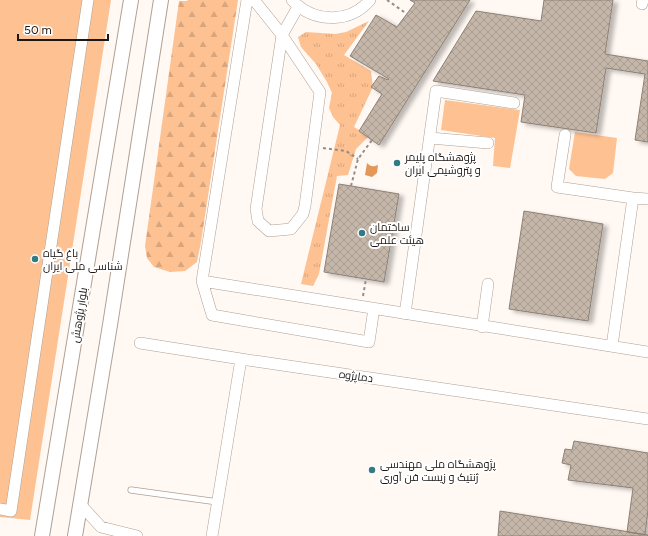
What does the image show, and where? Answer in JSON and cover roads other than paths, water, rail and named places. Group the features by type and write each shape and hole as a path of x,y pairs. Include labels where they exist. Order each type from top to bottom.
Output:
{"street":[{"path":"0,509 12,511 88,0"},
{"name":"بلوار پژوهش","path":"42,536 131,0"},
{"path":"75,536 160,0"},
{"path":"247,0 202,281 212,315 369,342 374,308"},
{"path":"254,0 282,35 320,92 303,214 291,229 269,230 258,221 256,209 282,35 295,3 314,15 331,18 349,15 364,7 370,0"},
{"path":"405,314 436,91 514,103"},
{"path":"565,135 557,187 648,199"},
{"path":"430,138 488,143"},
{"path":"612,346 633,198"},
{"path":"202,281 362,306 482,327 648,352"},
{"path":"482,327 488,284"},
{"name":"دماپژوه","path":"140,343 648,419"},
{"path":"212,536 241,359"},
{"path":"80,504 100,526 137,536"},
{"path":"34,536 45,522"}],"lane":[{"path":"131,490 218,502"}],"place":[{"name":"پژوهشگاه پلیمر و پتروشیمی ایران","path":"397,163"},
{"name":"ساختمان هیئت علمی","path":"362,233"},
{"name":"باغ گیاه‌ شناسی ملی ایران","path":"35,259"},
{"name":"پژوهشگاه ملی مهندسی ژنتیک و زیست فن آوری","path":"372,470"}]}
